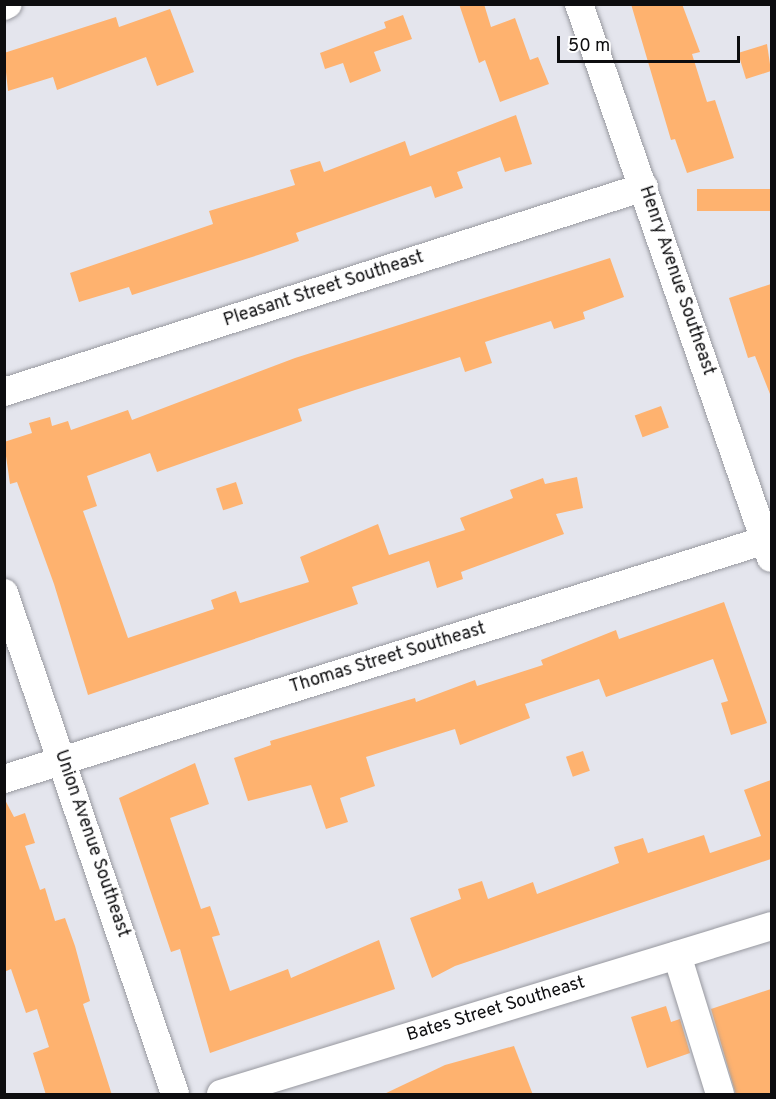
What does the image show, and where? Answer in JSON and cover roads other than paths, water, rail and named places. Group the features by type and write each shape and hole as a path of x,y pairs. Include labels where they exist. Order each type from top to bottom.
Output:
{"street":[{"name":"Henry Avenue Southeast","path":"579,4 769,545"},
{"name":"Pleasant Street Southeast","path":"4,392 644,187"},
{"name":"Thomas Street Southeast","path":"4,780 769,545"},
{"name":"Union Avenue Southeast","path":"4,593 175,1095"},
{"name":"Bates Street Southeast","path":"221,1095 771,926"},
{"path":"677,955 720,1095"}]}
